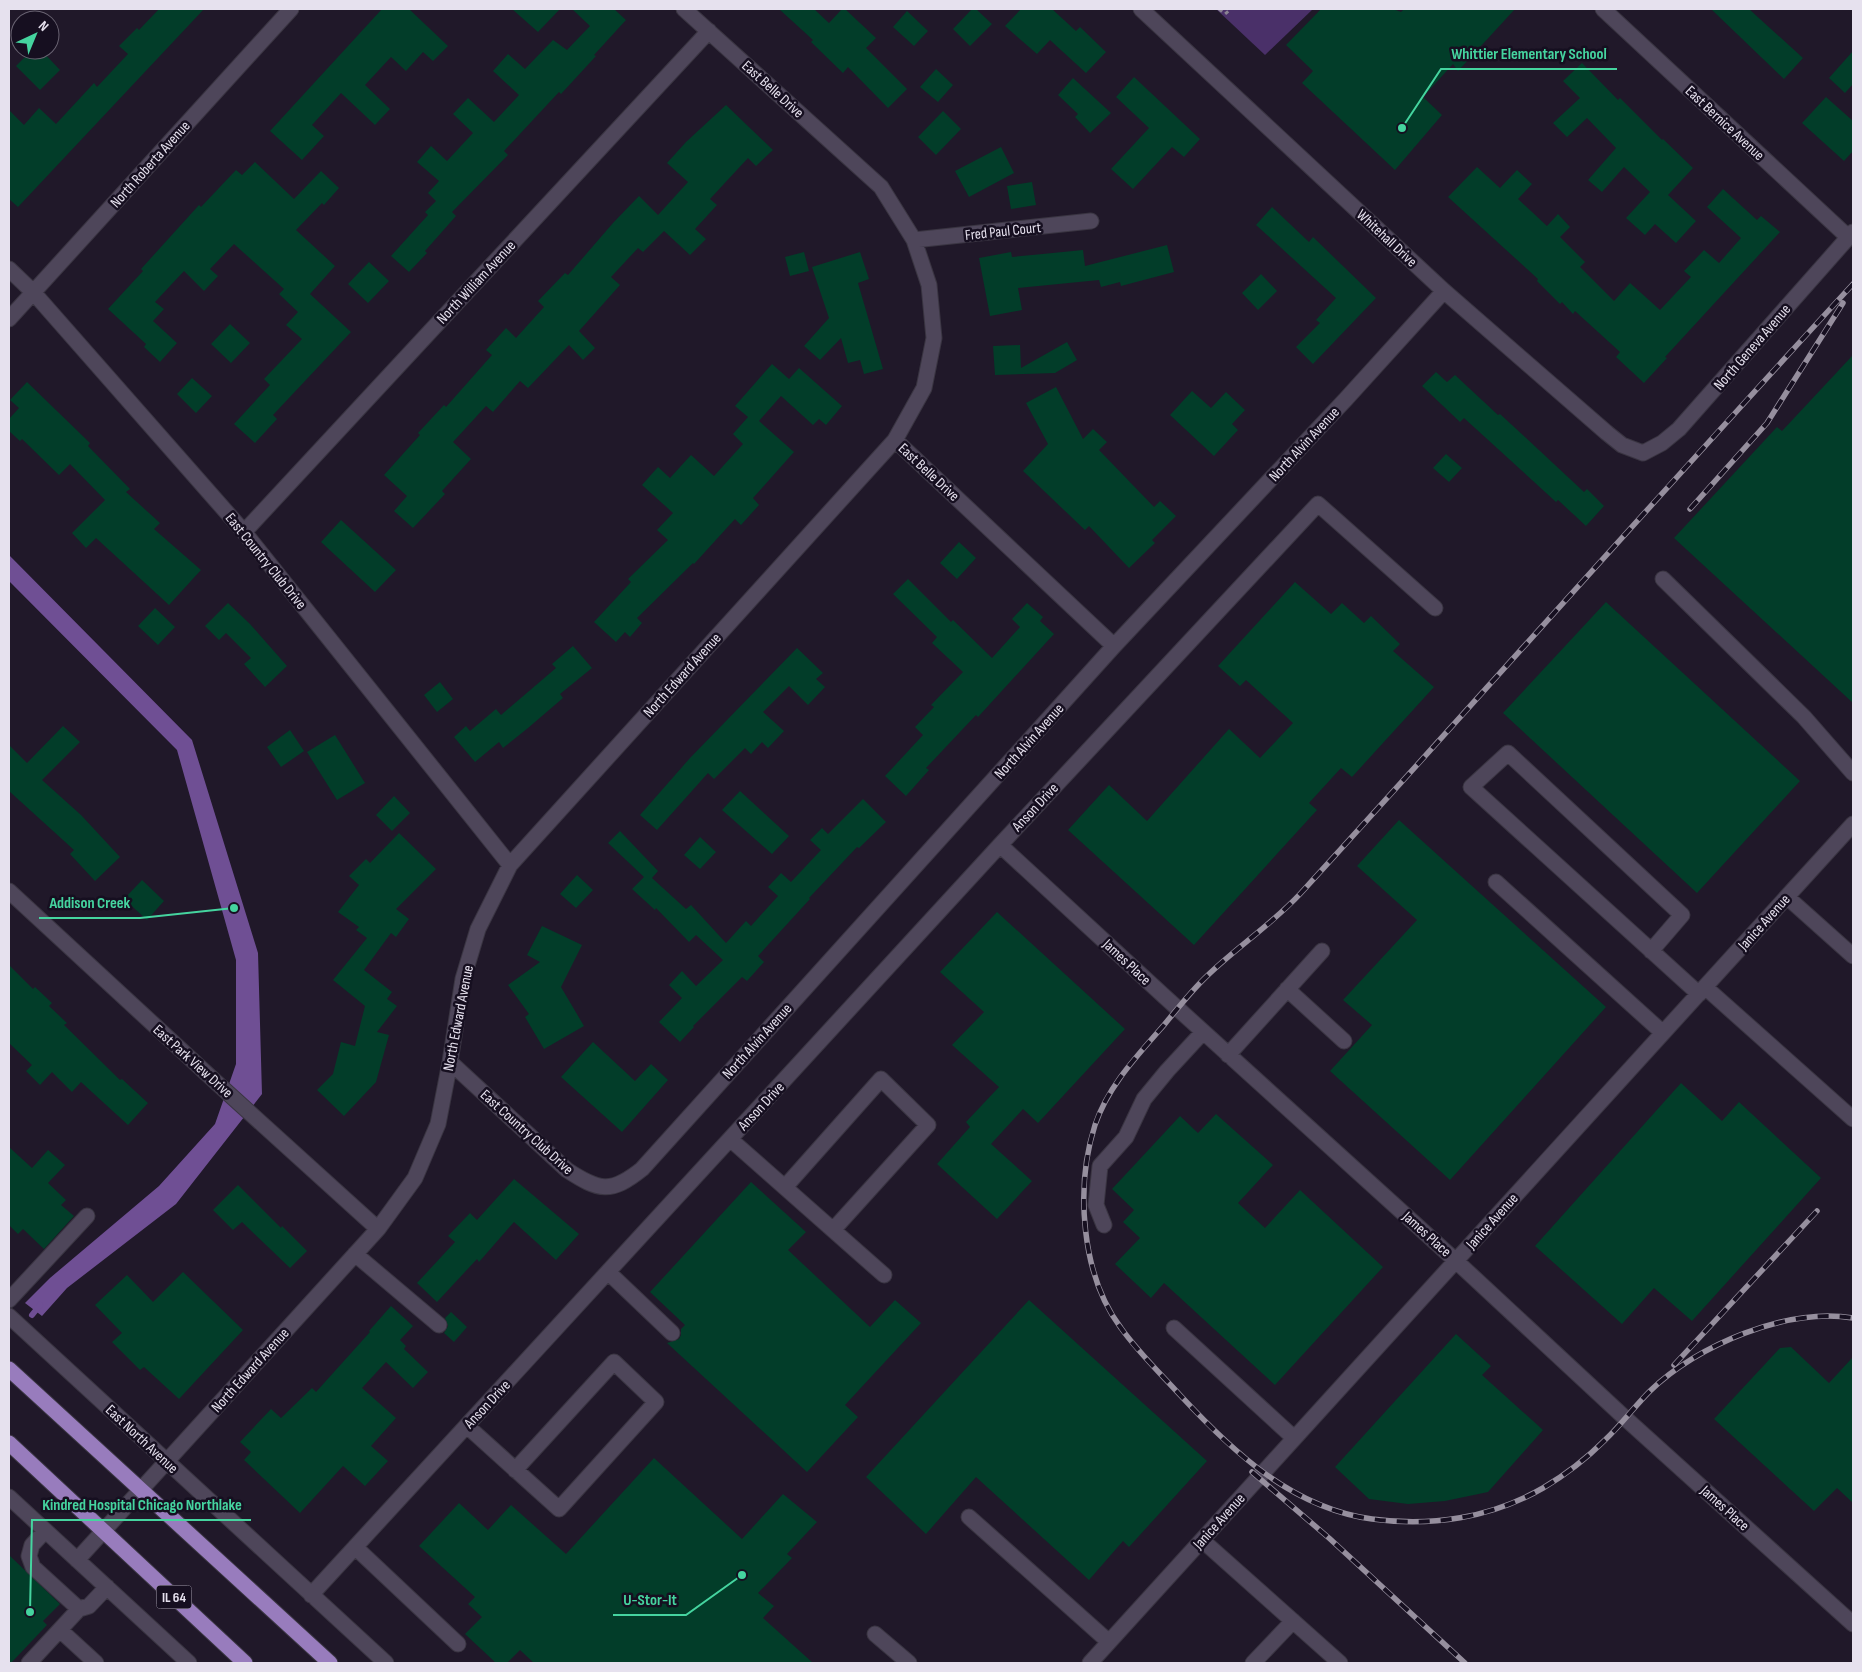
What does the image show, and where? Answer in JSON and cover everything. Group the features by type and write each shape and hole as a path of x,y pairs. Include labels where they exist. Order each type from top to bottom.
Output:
{"main road":[{"path":"9,1369 330,1663"},
{"name":"IL 64","path":"9,1444 245,1663"}],"street":[{"name":"North Roberta Avenue","path":"9,319 291,9"},
{"name":"East Belle Drive","path":"684,9 881,187 914,240 928,285 934,338 924,388 895,440 1114,646"},
{"name":"Whitehall Drive","path":"1141,9 1444,291 1607,433 1622,445 1643,453"},
{"name":"East Bernice Avenue","path":"1603,9 1851,234"},
{"name":"North William Avenue","path":"244,532 709,31"},
{"name":"Fred Paul Court","path":"914,240 1092,221"},
{"name":"North Geneva Avenue","path":"1643,453 1662,443 1680,429 1851,234"},
{"name":"East Country Club Drive","path":"9,269 33,292 244,532 510,865"},
{"name":"North Alvin Avenue","path":"612,1187 627,1181 642,1169 1114,646 1346,399 1444,291"},
{"name":"North Edward Avenue","path":"77,1560 378,1229 415,1178 438,1124 465,970 478,929 510,865 895,440"},
{"name":"Anson Drive","path":"311,1595 1000,845 1318,504 1436,608"},
{"path":"1663,578 1804,717 1853,773"},
{"path":"1651,951 1682,915 1508,752 1471,787 1651,951 1702,990 1853,1119"},
{"name":"Janice Avenue","path":"1090,1663 1853,824"},
{"name":"James Place","path":"1000,845 1456,1261 1618,1412 1853,1624"},
{"path":"1496,882 1663,1034"},
{"name":"East Park View Drive","path":"9,891 378,1229"},
{"path":"1787,896 1853,956"},
{"path":"1228,1055 1322,951"},
{"path":"1287,990 1344,1040"},
{"path":"1104,1225 1096,1205 1100,1166 1126,1137 1144,1099 1203,1032"},
{"name":"East Country Club Drive","path":"450,1062 567,1170 588,1184 612,1187"},
{"path":"784,1187 881,1079 928,1125 833,1230"},
{"path":"730,1139 884,1275"},
{"path":"9,1300 87,1216"},
{"path":"355,1254 439,1325"},
{"path":"608,1272 672,1333"},
{"name":"East North Avenue","path":"9,1316 386,1663"},
{"path":"1174,1328 1294,1438"},
{"path":"467,1426 515,1470 558,1509 656,1402 614,1362 515,1470"},
{"path":"9,1497 186,1662"},
{"path":"969,1517 1109,1642"},
{"path":"45,1531 32,1544 29,1556 33,1567 79,1609"},
{"path":"1202,1540 1340,1663"},
{"path":"355,1547 458,1644"},
{"path":"29,1663 79,1609 89,1606 107,1588"},
{"path":"1253,1663 1292,1621"},
{"path":"60,1630 96,1663"},
{"path":"875,1634 909,1663"}],"path":[{"path":"1219,9 1225,14 1231,9"}],"shaded area":[{"path":"1216,9 1313,9 1265,55"},
{"path":"9,555 192,740 258,953 262,1094 176,1204 67,1288 42,1316 25,1303 50,1278 159,1186 215,1124 236,1064 236,960 177,750 9,581"}],"building":[{"path":"159,9 204,9 18,207 9,199 9,110 24,125 39,108 56,124 94,83 97,87 128,54 119,46 137,28 139,30"},
{"path":"382,9 409,9 448,46 433,61 423,52 406,71 391,57 365,85 390,109 375,125 341,93 312,125 324,136 302,160 270,131"},
{"path":"512,9 560,9 538,32"},
{"path":"572,9 614,9 626,20 561,94 559,92 504,151 508,155 452,212 456,216 425,251 427,253 409,272 391,256 428,215 425,212 436,201 428,193 439,181 417,162 431,146 447,161 473,133 453,114 468,98 494,122 519,95 493,71 508,54 525,69 553,40 567,50 590,26"},
{"path":"779,9 814,9 829,23 842,9 845,9 876,38 866,48 907,89 888,108 848,67 843,73 811,42 813,40"},
{"path":"972,9 976,9 992,24 970,46 953,29"},
{"path":"1021,9 1052,9 1076,31 1080,27 1106,52 1086,73 1050,40 1037,54 1005,26"},
{"path":"1321,9 1393,9 1401,12 1404,9 1515,9 1458,71 1453,64 1423,97 1442,115 1395,170 1302,83 1313,71 1286,45"},
{"path":"1711,9 1749,9 1803,58 1784,79"},
{"path":"907,11 928,31 914,46 893,27"},
{"path":"1853,51 1853,84 1845,93 1829,78"},
{"path":"22,60 50,60 60,70 40,90 16,66"},
{"path":"1582,63 1618,100 1620,98 1693,168 1668,195 1696,221 1676,243 1655,224 1645,235 1626,218 1650,192 1624,167 1602,192 1588,180 1616,148 1587,118 1567,137 1553,123 1580,98 1563,81"},
{"path":"936,69 953,85 938,102 920,87"},
{"path":"1134,77 1200,139 1184,157 1172,147 1133,189 1111,169 1149,128 1116,97"},
{"path":"1073,78 1111,113 1090,133 1075,117 1078,114 1058,95"},
{"path":"1826,97 1853,121 1853,151 1844,161 1802,123"},
{"path":"726,105 773,150 756,166 748,158 710,199 717,205 695,229 706,239 690,255 664,231 643,252 638,248 611,277 620,285 579,331 595,348 583,360 569,345 528,388 520,381 493,412 486,406 453,442 471,459 442,491 445,494 413,528 394,511 407,496 384,475 420,435 418,433 444,405 446,407 492,355 486,350 506,328 516,338 544,307 538,301 565,273 568,275 639,196 658,215 688,182 667,163 686,142"},
{"path":"943,111 961,129 936,155 918,137"},
{"path":"1001,147 1014,173 969,197 955,171"},
{"path":"255,162 294,199 321,171 339,188 324,205 322,203 296,230 335,266 310,294 351,332 273,415 277,419 255,443 234,424 270,385 264,379 302,339 286,325 298,312 279,294 284,289 234,244 210,269 218,276 204,291 184,271 155,302 164,309 153,321 177,343 160,362 144,347 146,344 108,309 143,271 141,269 199,205 201,207 236,170 242,175"},
{"path":"1477,167 1500,188 1517,170 1532,184 1518,199 1547,226 1558,214 1570,227 1560,237 1585,262 1580,267 1614,301 1630,283 1660,310 1691,277 1684,271 1704,250 1719,263 1741,238 1707,207 1723,189 1757,220 1761,216 1780,232 1665,357 1667,358 1644,383 1616,357 1620,352 1575,311 1573,314 1562,302 1560,304 1537,281 1538,279 1448,197"},
{"path":"1032,182 1036,205 1011,209 1007,186"},
{"path":"1272,207 1309,242 1313,237 1376,298 1313,364 1296,347 1320,323 1316,320 1336,298 1256,225"},
{"path":"1167,245 1174,272 1121,286 1120,282 1101,287 1099,280 1018,288 1022,310 990,316 979,258 1011,252 1012,257 1083,250 1085,266"},
{"path":"804,252 809,271 790,276 785,257"},
{"path":"860,252 869,279 858,283 883,369 864,374 860,360 848,363 841,338 820,360 804,346 829,318 812,267"},
{"path":"369,262 389,281 368,303 348,284"},
{"path":"1261,274 1277,291 1258,310 1242,293"},
{"path":"230,324 250,343 231,363 211,344"},
{"path":"1067,342 1077,360 1055,373 995,375 993,346 1020,345 1021,368"},
{"path":"1853,355 1853,703 1674,538 1777,427 1782,431"},
{"path":"772,364 789,379 799,368 842,406 826,425 819,419 813,425 781,396 759,421 794,452 753,498 759,505 741,525 735,519 694,564 637,618 642,623 630,637 625,632 616,642 594,622 631,582 628,579 668,540 657,530 673,513 642,485 658,467 670,478 691,455 714,476 743,444 733,434 748,417 735,406"},
{"path":"1436,372 1447,382 1455,375 1584,492 1587,489 1604,506 1586,526 1558,500 1556,502 1464,418 1460,422 1422,386"},
{"path":"192,378 212,396 196,413 177,394"},
{"path":"27,382 90,443 88,446 130,489 126,492 160,523 154,529 201,570 169,605 96,538 86,548 72,533 105,500 70,464 59,475 22,439 20,441 9,431 9,419 19,408 10,400"},
{"path":"1056,387 1083,439 1093,429 1107,442 1099,450 1154,507 1160,501 1176,516 1152,540 1155,543 1129,568 1089,526 1085,530 1023,471 1048,444 1026,403"},
{"path":"1192,391 1211,408 1226,392 1245,410 1232,424 1238,430 1214,456 1170,415"},
{"path":"1446,454 1462,468 1449,482 1433,468"},
{"path":"341,520 396,570 375,592 321,542"},
{"path":"959,542 976,558 957,579 940,563"},
{"path":"908,579 951,622 953,620 992,658 1020,627 1012,619 1027,603 1043,617 1040,621 1054,634 978,717 976,715 926,768 929,770 906,796 885,776 923,735 915,727 934,707 931,705 963,672 932,643 937,637 893,594"},
{"path":"1295,582 1331,614 1342,603 1364,623 1371,616 1400,644 1393,651 1434,687 1352,777 1341,768 1309,803 1317,810 1194,945 1068,830 1109,785 1147,821 1229,729 1260,758 1293,723 1246,680 1240,686 1218,666"},
{"path":"1606,602 1800,781 1697,893 1503,713"},
{"path":"228,603 250,624 287,666 265,687 244,664 251,658 226,633 219,640 205,626"},
{"path":"155,608 175,627 158,645 138,626"},
{"path":"573,646 592,668 560,694 563,698 528,728 503,748 499,742 475,762 454,737 466,726 470,731 496,709 501,715 556,668 552,664"},
{"path":"797,648 823,673 816,679 825,687 808,705 789,686 763,712 784,731 768,748 762,742 751,754 745,748 714,779 708,773 657,830 640,815 690,758"},
{"path":"440,682 453,699 437,712 424,695"},
{"path":"63,726 80,742 42,780 81,815 120,857 95,881 70,854 74,850 9,791 9,745 27,763"},
{"path":"290,730 304,751 281,767 267,747"},
{"path":"335,735 365,783 337,800 307,752"},
{"path":"740,791 789,836 772,854 722,810"},
{"path":"394,796 410,813 392,831 376,815"},
{"path":"863,799 886,822 859,848 857,847 758,956 764,962 747,981 742,977 693,1026 680,1042 659,1022 682,998 669,985 682,971 696,986 723,960 696,935 689,942 656,908 655,910 632,889 644,877 608,843 620,831 658,871 652,878 686,909 691,905 726,943 746,921 751,926 778,896 768,887 781,873 791,882 821,850 810,840 822,828 828,834"},
{"path":"1399,820 1606,1007 1450,1180 1330,1071 1372,1025 1343,1000 1417,920 1357,866"},
{"path":"399,833 436,869 396,909 409,919 396,937 391,933 364,970 392,992 387,999 397,1006 377,1032 389,1035 376,1082 344,1116 317,1090 333,1074 341,1042 355,1046 365,1006 333,980 367,938 356,930 359,927 338,912 359,885 349,876 366,859 370,863"},
{"path":"700,837 716,852 700,869 684,855"},
{"path":"577,875 593,890 576,908 560,894"},
{"path":"142,880 164,901 147,920 124,899"},
{"path":"997,912 1125,1029 1038,1123 1023,1109 991,1144 1032,1181 997,1219 937,1164 970,1127 966,1122 999,1087 952,1045 984,1012 940,972"},
{"path":"542,926 582,945 561,987 584,1026 544,1049 525,1017 529,1014 508,985 540,962 527,955"},
{"path":"9,965 33,989 35,987 52,1003 49,1006 67,1023 64,1025 120,1080 122,1079 148,1103 128,1125 81,1082 72,1092 52,1072 40,1085 26,1071 32,1065 9,1043"},
{"path":"593,1042 635,1081 651,1064 668,1080 622,1132 561,1077"},
{"path":"1681,1083 1722,1121 1739,1102 1821,1178 1692,1321 1654,1288 1622,1324 1535,1246"},
{"path":"1216,1114 1273,1165 1238,1203 1265,1228 1300,1190 1383,1267 1275,1385 1164,1283 1151,1298 1115,1264 1140,1238 1123,1222 1134,1210 1112,1189 1180,1116 1198,1133"},
{"path":"9,1147 32,1168 48,1150 65,1165 48,1183 66,1200 61,1205 74,1216 44,1249 23,1229 18,1234 9,1225"},
{"path":"514,1179 579,1234 556,1260 514,1222 479,1262 477,1259 437,1302 417,1283 455,1242 448,1236 470,1213 477,1220"},
{"path":"751,1182 806,1232 788,1250 870,1327 895,1300 921,1323 845,1405 858,1417 807,1472 667,1343 679,1339 681,1329 685,1325 650,1292"},
{"path":"238,1185 307,1251 290,1268 242,1222 233,1230 213,1210"},
{"path":"183,1272 243,1330 179,1399 144,1367 140,1370 112,1342 122,1333 95,1305 127,1275 153,1302"},
{"path":"1029,1300 1207,1461 1129,1547 1123,1541 1089,1580 976,1477 926,1534 866,1477"},
{"path":"391,1306 413,1326 400,1340 406,1346 404,1349 428,1372 413,1388 386,1362 362,1388 396,1418 371,1446 388,1461 365,1486 343,1466 300,1513 244,1460 251,1452 240,1442 271,1409 281,1418 312,1388 316,1392"},
{"path":"451,1312 467,1327 454,1342 444,1333 448,1326 445,1318"},
{"path":"1456,1334 1491,1366 1482,1375 1543,1430 1488,1492 1445,1501 1408,1504 1369,1499 1335,1467"},
{"path":"1791,1347 1829,1383 1853,1357 1853,1503 1837,1488 1814,1511 1714,1419 1780,1348"},
{"path":"654,1458 742,1539 783,1494 817,1522 787,1554 792,1558 758,1593 774,1606 763,1618 813,1663 534,1663 520,1650 507,1663 496,1663 465,1634 482,1617 468,1604 475,1597 419,1546 459,1503 488,1530 511,1505 566,1554"},
{"path":"9,1555 60,1604 43,1621 47,1625 11,1663 9,1663"}],"waterway":[{"path":"32,1315 40,1305"}],"railway":[{"path":"1853,284 1300,894 1219,965 1185,999 1124,1072 1107,1097 1095,1125 1089,1149 1085,1175 1084,1203 1090,1257 1097,1283 1108,1307 1121,1328 1149,1362 1200,1416 1243,1456 1266,1474 1290,1490 1316,1503 1343,1513 1372,1519 1416,1522 1438,1521 1460,1518 1503,1507 1543,1488 1575,1466 1605,1440 1650,1391 1692,1359 1745,1333 1773,1324 1800,1318 1828,1316 1853,1318"},
{"path":"1690,509 1767,423 1843,303"},
{"path":"1674,1365 1817,1211"},
{"path":"1252,1472 1329,1538 1465,1663"}],"place":[{"name":"Whittier Elementary School","path":"1402,128"},
{"name":"Addison Creek","path":"234,908"},
{"name":"U-Stor-It","path":"742,1575"},
{"name":"Kindred Hospital Chicago Northlake","path":"30,1612"}]}
